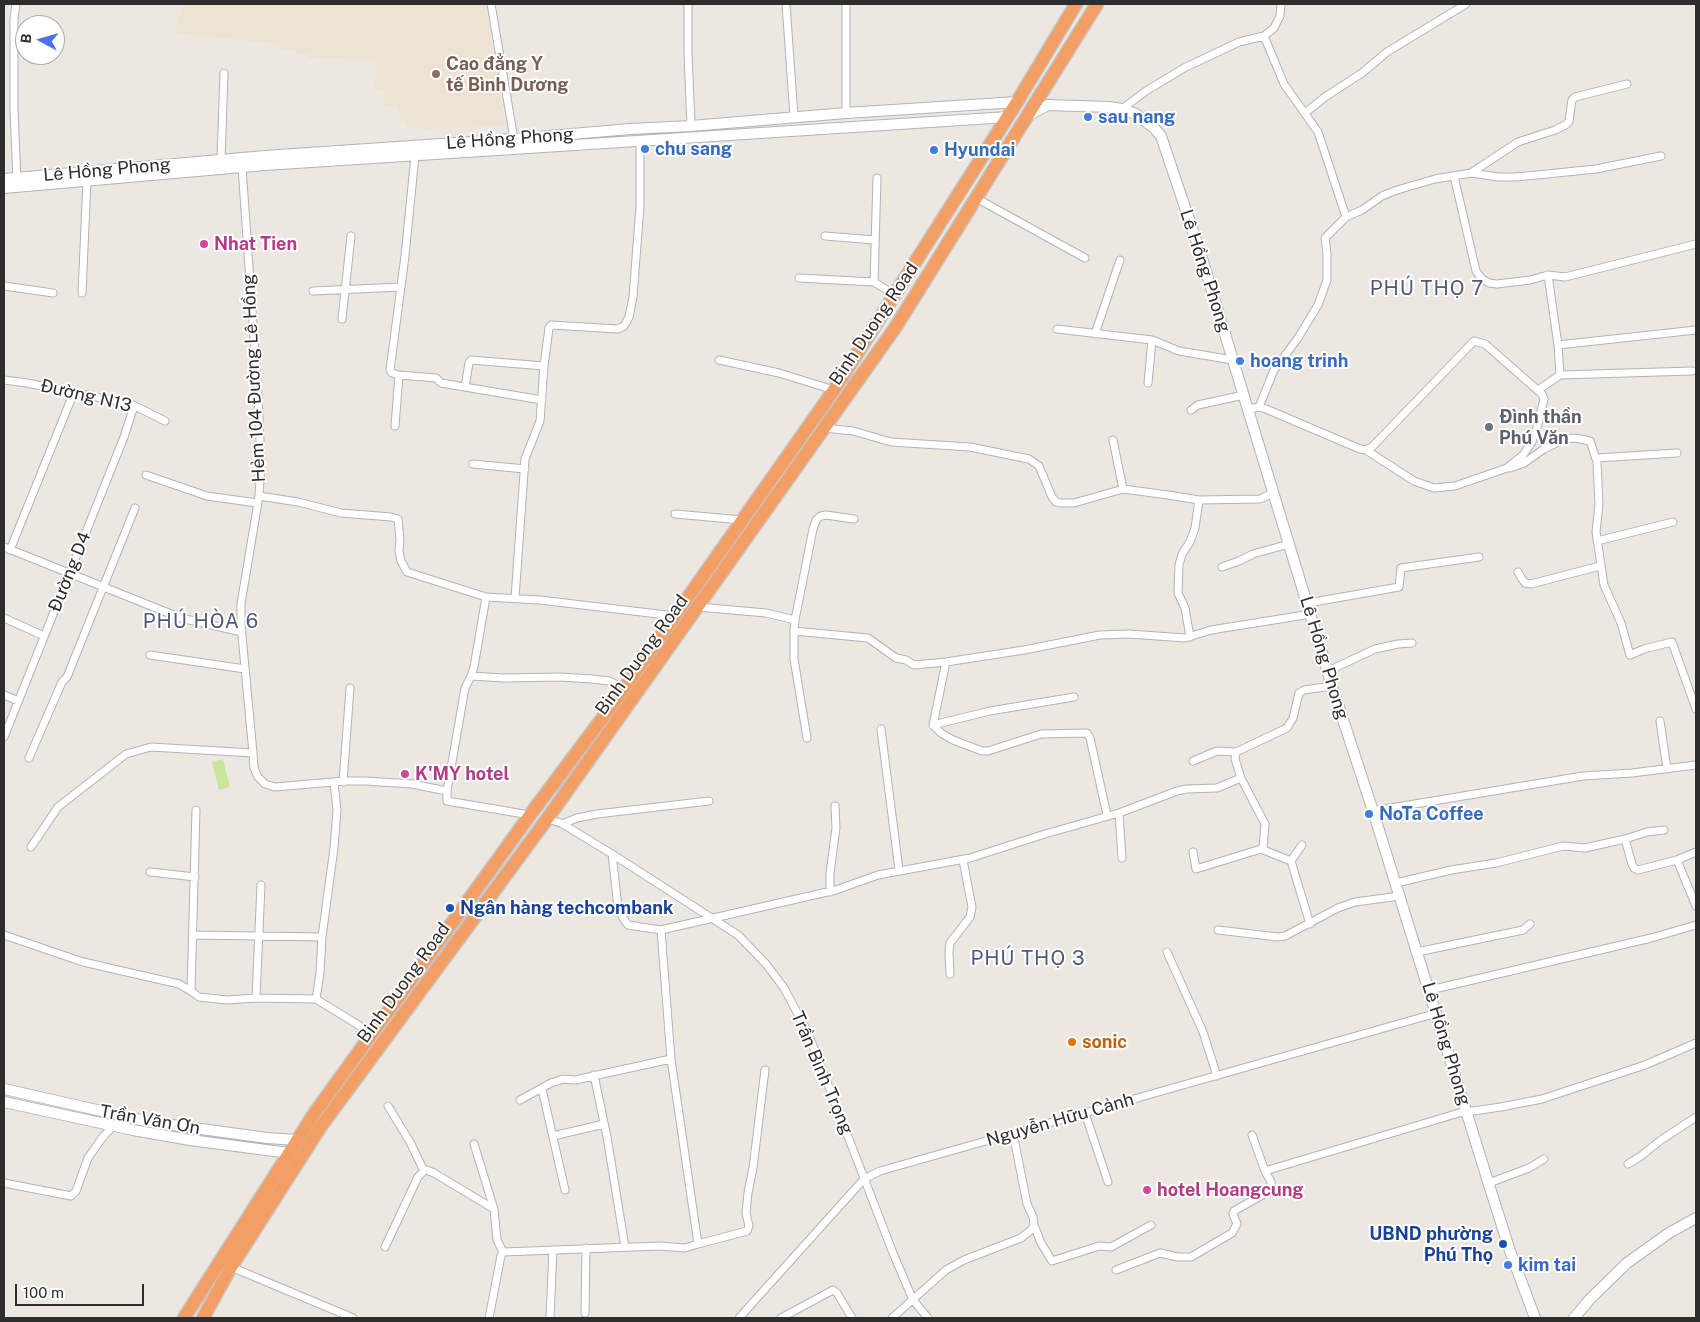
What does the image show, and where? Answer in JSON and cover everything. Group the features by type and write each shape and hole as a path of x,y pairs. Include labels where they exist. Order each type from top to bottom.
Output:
{"highway":[{"name":"Binh Duong Road","path":"184,1318 297,1140 530,815 624,688 834,390 1017,102 1076,4"},
{"name":"Binh Duong Road","path":"203,1318 231,1267 321,1126 547,819 895,328 1026,116 1043,103 1097,4"},
{"path":"1017,102 1043,103"},
{"path":"1008,116 1026,116"},
{"path":"530,815 547,819"}],"street":[{"path":"16,4 14,19 14,110 17,182"},
{"path":"492,4 514,139"},
{"path":"688,4 691,126"},
{"path":"786,4 794,118"},
{"path":"846,4 846,113"},
{"path":"1122,109 1184,68 1239,42 1264,36 1274,28 1280,16 1281,4"},
{"path":"1306,113 1362,73 1387,52 1466,4"},
{"path":"1264,36 1284,84 1318,132 1346,217"},
{"path":"221,160 224,73"},
{"path":"1471,173 1518,142 1555,130 1566,124 1569,120 1572,100 1575,97 1627,84"},
{"name":"Lê Hồng Phong","path":"4,179 17,182 87,181 242,162 630,129 1017,102"},
{"name":"Lê Hồng Phong","path":"1043,103 1122,109 1136,114 1161,136 1201,255 1244,395 1254,408 1273,493 1288,544 1430,990 1510,1251 1535,1318"},
{"name":"Lê Hồng Phong","path":"4,188 17,182 221,160 242,162 415,156 1008,116"},
{"path":"515,598 525,459 540,421 549,328 551,325 618,329 624,326 629,317 633,297 640,206 640,141"},
{"path":"415,156 402,286 390,370 392,373 436,378 440,382 465,388 542,400"},
{"path":"1661,156 1596,169 1515,178 1471,173 1435,179 1382,196 1362,210 1346,217 1325,238 1327,280 1318,305 1298,338 1274,370 1254,408 1308,426 1366,450 1414,481 1434,488 1454,486 1524,464 1544,449 1564,439 1590,440 1596,458 1599,504 1596,532 1600,566 1604,585 1621,623 1630,655 1644,649 1672,642 1695,700 1696,709"},
{"name":"Hẻm 104 Đường Lê Hồng","path":"242,162 261,463 258,500 241,604 254,768 258,777 265,784 275,787 343,782 391,782 447,791"},
{"path":"1454,176 1476,270 1482,279 1489,283 1497,284 1530,280 1548,275 1565,277 1584,274 1696,244"},
{"path":"874,282 877,178"},
{"path":"82,293 87,181"},
{"path":"976,198 1085,258"},
{"path":"342,318 351,236"},
{"path":"825,236 875,240"},
{"path":"1096,334 1120,260"},
{"path":"1548,275 1558,345 1560,375"},
{"path":"799,278 874,282 895,295"},
{"path":"4,286 53,293"},
{"path":"314,291 402,286"},
{"path":"1057,329 1152,340 1179,351 1233,360"},
{"path":"1558,345 1696,330"},
{"path":"1148,383 1152,340"},
{"path":"1366,450 1372,448 1474,341 1485,344 1538,390 1544,399 1532,442 1523,455 1507,468"},
{"path":"465,388 470,360 544,366"},
{"path":"719,360 779,373 834,390"},
{"path":"1538,390 1560,375 1692,372"},
{"path":"396,426 399,374"},
{"name":"Đường N13","path":"4,380 74,392 134,406 165,421"},
{"path":"74,392 7,549 181,618 242,632"},
{"path":"1191,410 1198,405 1244,395"},
{"name":"Đường D4","path":"4,737 124,437 134,406"},
{"path":"824,428 853,431 892,442 970,447 1029,459 1039,466 1050,493 1056,502 1060,504 1074,503 1123,490 1199,500 1260,499 1273,493"},
{"path":"1113,440 1123,490"},
{"path":"1596,458 1678,453"},
{"path":"473,464 525,469"},
{"path":"146,475 201,494 298,502 342,513 398,519 399,551 401,561 407,572 486,597 515,598 674,616"},
{"path":"1190,637 1185,608 1178,593 1179,565 1182,554 1190,542 1195,528 1199,500"},
{"path":"29,758 62,682 67,677 135,508"},
{"path":"675,514 742,520"},
{"path":"807,738 794,659 794,620 813,530 816,520 820,516 826,515 854,520"},
{"path":"1597,541 1672,522"},
{"path":"1222,567 1259,552 1288,544"},
{"path":"1308,603 1400,587 1401,568 1479,556"},
{"path":"1518,572 1522,580 1531,584 1600,566"},
{"path":"486,597 474,667 465,688 447,791 447,801 530,815"},
{"path":"698,607 766,613 794,620"},
{"path":"794,631 868,638 896,658 906,660 914,665 946,662 1053,645 1100,635 1129,634 1185,638 1211,630 1311,614"},
{"path":"4,618 44,636"},
{"path":"1328,671 1347,664 1375,649 1412,643"},
{"path":"150,655 245,670"},
{"path":"933,725 946,662"},
{"path":"471,676 592,679 609,681 624,688"},
{"path":"1193,761 1217,751 1236,752 1286,728 1293,718 1299,693 1304,690 1332,686"},
{"path":"343,782 350,688"},
{"path":"4,695 18,701"},
{"path":"933,725 990,711 1074,697"},
{"path":"1660,721 1667,769"},
{"path":"933,725 941,733 953,740 982,751 988,751 1041,734 1087,733 1090,738 1107,815"},
{"path":"881,730 899,870"},
{"path":"31,846 58,807 126,754 151,747 253,753"},
{"path":"1236,752 1235,760 1241,778 1266,824 1263,849"},
{"path":"1373,811 1583,776 1696,765"},
{"path":"612,854 618,907 623,918 628,925 661,930 830,892 878,875 899,870 963,860 1107,815 1119,813 1176,792 1187,789 1212,789 1241,778"},
{"path":"316,998 334,848 337,810 334,783"},
{"path":"562,824 577,818 597,814 709,801"},
{"path":"830,892 830,873 836,828 835,806"},
{"path":"191,990 196,810"},
{"path":"1119,813 1122,858"},
{"name":"Trần Bình Trọng","path":"547,819 562,824 612,854 738,935 766,964 784,988 808,1033 913,1300 928,1318"},
{"path":"1396,883 1451,870 1496,863 1563,846 1585,848 1647,832 1664,830"},
{"path":"1625,839 1632,864 1638,870 1677,860 1696,852"},
{"path":"1291,861 1302,845"},
{"path":"1193,852 1196,869 1256,849 1263,849 1291,861"},
{"path":"950,974 950,943 970,917 972,907 963,860"},
{"path":"1677,860 1696,906"},
{"path":"1291,861 1310,924"},
{"path":"150,872 195,877"},
{"path":"256,998 261,885"},
{"path":"1218,930 1278,937 1296,932 1338,908 1354,902 1400,896"},
{"path":"1418,952 1523,930 1530,924"},
{"path":"1430,990 1651,938 1696,925"},
{"path":"661,930 671,1059 698,1244"},
{"path":"193,934 322,936"},
{"path":"4,936 83,962 179,984 191,990 198,997 210,999 256,998 293,1000 316,998 373,1034"},
{"path":"1166,952 1203,1032 1217,1076"},
{"name":"Nguyễn Hữu Cảnh","path":"739,1318 864,1179 880,1171 1437,1013"},
{"path":"1265,1171 1459,1113 1542,1099 1645,1065 1696,1043"},
{"path":"520,1100 562,1079 574,1080 671,1059"},
{"path":"503,1252 660,1246 685,1248 746,1231 749,1226 746,1213 765,1070"},
{"path":"594,1076 625,1247"},
{"name":"Trần Văn Ơn","path":"4,1089 190,1140 289,1153"},
{"path":"542,1089 565,1190"},
{"name":"Trần Văn Ơn","path":"4,1102 116,1121 297,1140"},
{"path":"388,1106 410,1142 424,1171"},
{"path":"1085,1113 1108,1182"},
{"path":"1628,1164 1696,1117"},
{"path":"4,1183 71,1196 76,1191 88,1158 116,1121"},
{"path":"553,1136 604,1124"},
{"path":"1013,1133 1027,1204 1041,1243 1052,1261 1099,1246 1111,1247 1151,1225"},
{"path":"1116,1270 1160,1253 1178,1257 1190,1257 1232,1233 1237,1224 1233,1214 1234,1211 1271,1190 1271,1182 1252,1135"},
{"path":"474,1144 494,1209 498,1240 503,1252 489,1318"},
{"path":"1489,1183 1529,1168 1544,1159"},
{"path":"385,1248 418,1177 424,1171 427,1170 434,1173 494,1209"},
{"path":"1574,1318 1626,1263 1696,1218"},
{"path":"892,1318 946,1270 964,1260 1021,1238 1032,1230 1034,1224"},
{"path":"585,1313 586,1248"},
{"path":"550,1318 553,1250"},
{"path":"231,1267 353,1318"},
{"path":"781,1318 833,1290 838,1293 852,1318"}],"shaded area":[{"name":"Cao đẳng Y tế Bình Dương","path":"184,4 486,4 505,126 407,128 407,121 400,121 398,105 384,107 384,89 375,89 377,60 308,58 309,54 296,54 295,49 279,50 279,44 174,33"}],"green space":[{"path":"223,759 230,787 219,790 212,762"}],"place":[{"name":"Cao đẳng Y tế Bình Dương","path":"436,74"},
{"name":"sau nang","path":"1088,117"},
{"name":"chu sang","path":"645,149"},
{"name":"Hyundai","path":"934,150"},
{"name":"Nhat Tien","path":"204,244"},
{"name":"hoang trinh","path":"1240,361"},
{"name":"Đình thần Phú Văn","path":"1489,427"},
{"name":"K'MY hotel","path":"405,774"},
{"name":"NoTa Coffee","path":"1369,814"},
{"name":"Ngân hàng techcombank","path":"450,908"},
{"name":"sonic","path":"1072,1042"},
{"name":"hotel Hoangcung","path":"1147,1190"},
{"name":"UBND phường Phú Thọ","path":"1503,1244"},
{"name":"kim tai","path":"1508,1265"}],"district":[{"name":"PHÚ THỌ 7","path":"1427,289"},
{"name":"PHÚ HÒA 6","path":"201,622"},
{"name":"PHÚ THỌ 3","path":"1028,959"}]}
